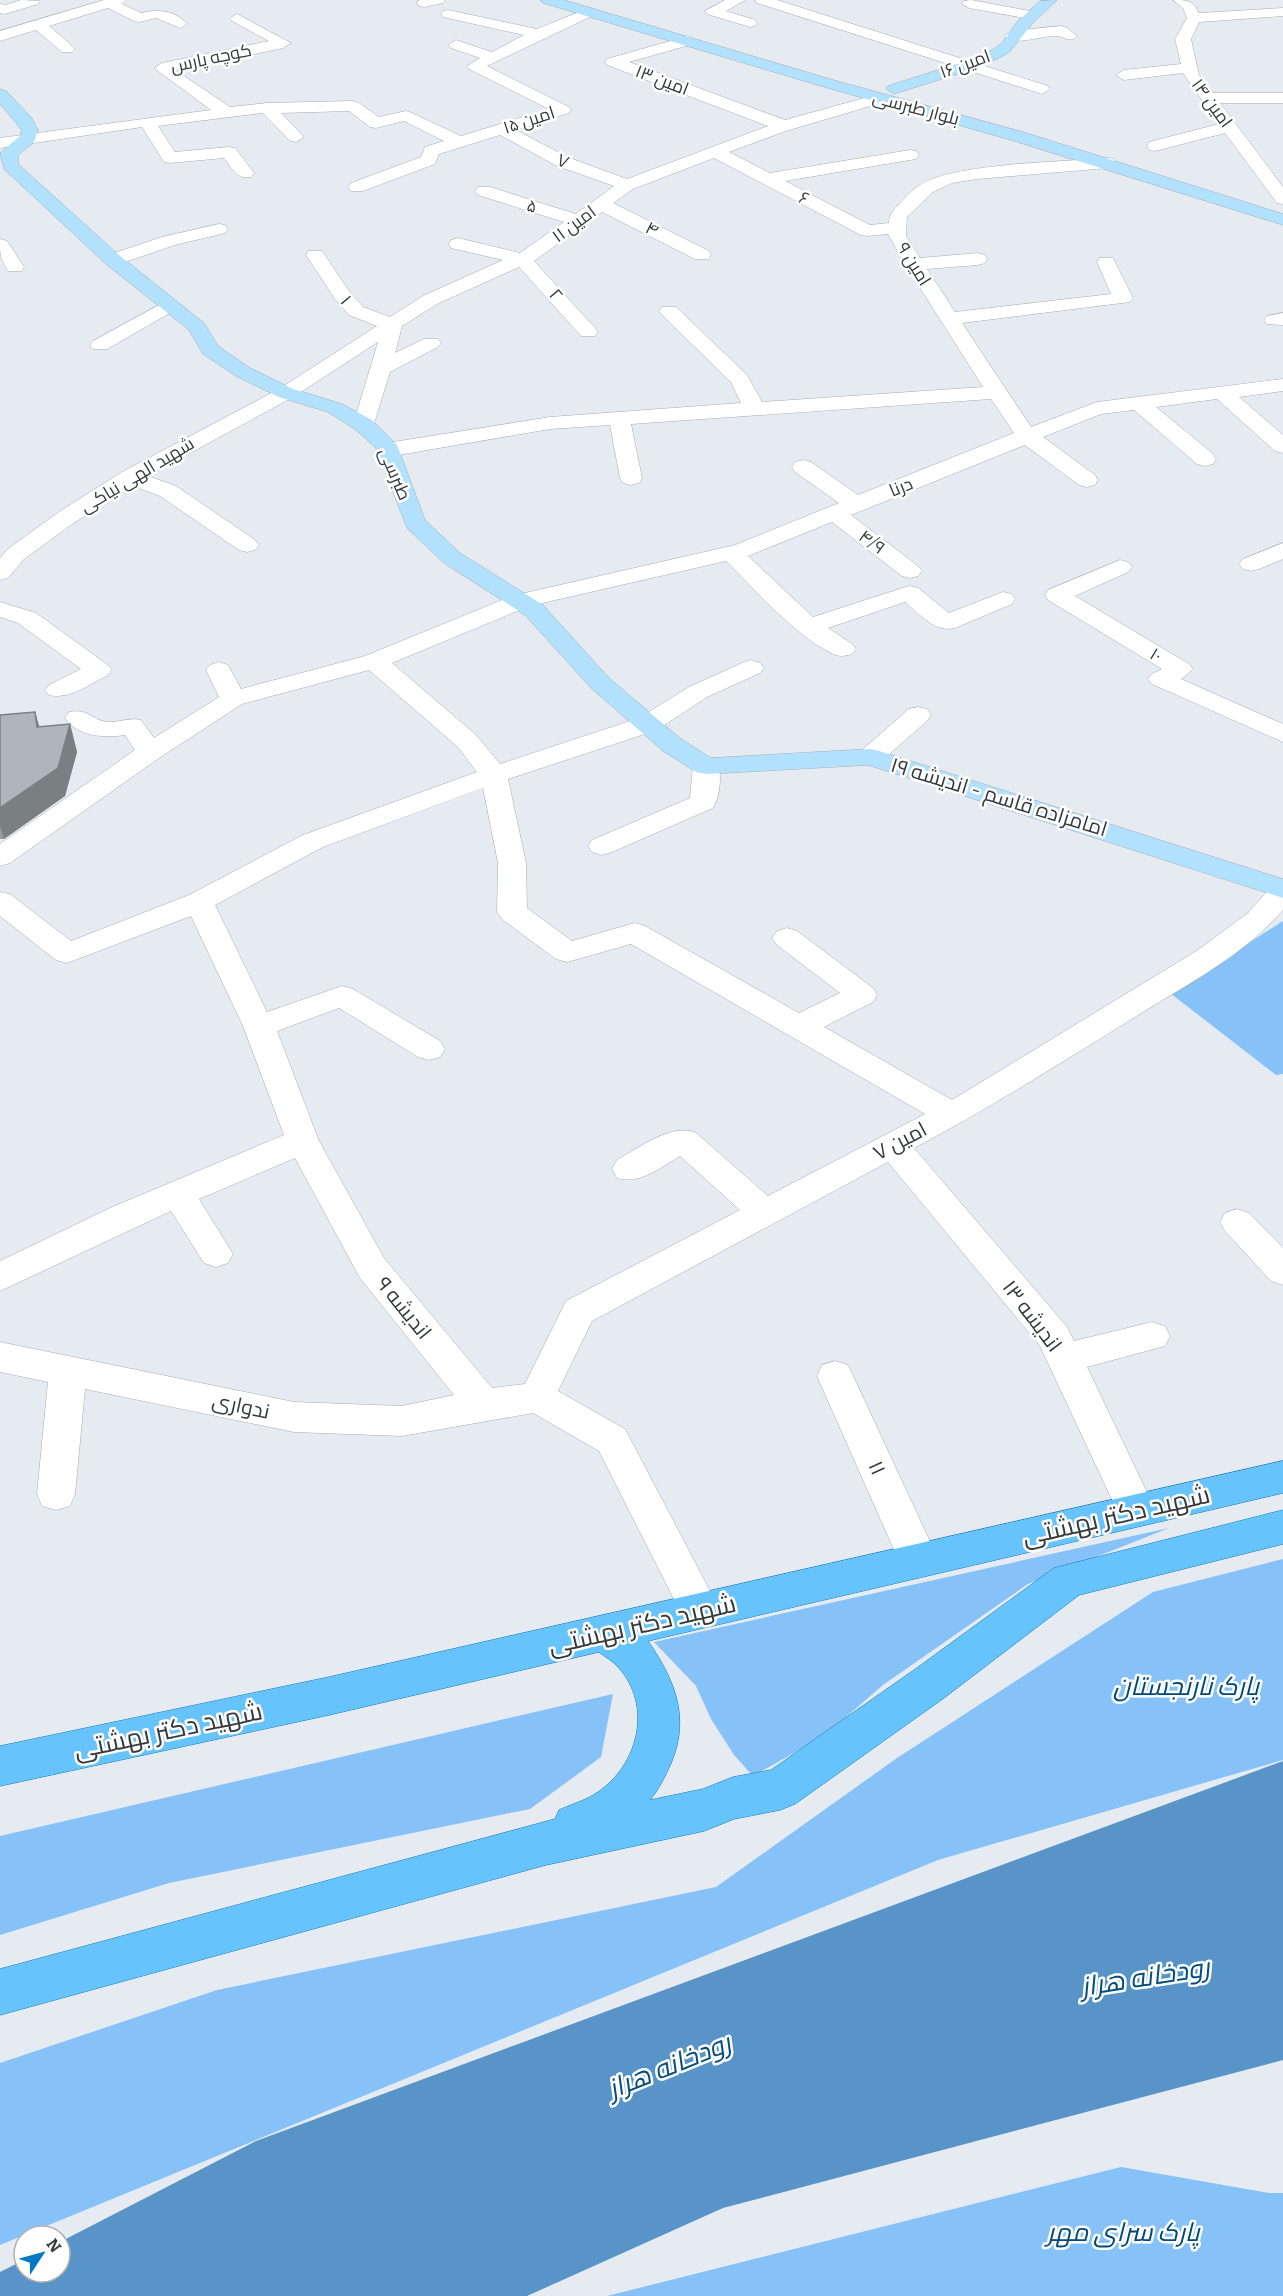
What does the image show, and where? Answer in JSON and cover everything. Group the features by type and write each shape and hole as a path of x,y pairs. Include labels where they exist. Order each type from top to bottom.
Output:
{"main road":[{"name":"شهید دکتر بهشتی","path":"0,1766 318,1698 1283,1477"},
{"path":"0,1992 546,1843 704,1810 733,1798 780,1789 929,1684 1068,1580 1283,1527"},
{"path":"546,1843 578,1823 613,1807 639,1781 656,1749 659,1715 651,1681 632,1653 605,1633"}],"street":[{"path":"0,8 5,10 33,0"},
{"name":"بلوار طبرسی","path":"548,0 590,6 888,93 1283,220"},
{"path":"738,0 712,11 750,23"},
{"path":"762,0 1042,89"},
{"name":"امین ۱۶","path":"888,93 968,65 1001,50 1007,46 1012,36 1030,15 1050,0"},
{"path":"1180,0 1189,6 1194,18 1283,12"},
{"path":"0,36 114,2 139,18 158,13 180,24"},
{"path":"969,4 1030,15"},
{"name":"بلوار طبرسی","path":"590,6 688,41 888,93 1071,137 1283,205"},
{"name":"امین ۱۵","path":"357,187 429,160 431,151 563,110 475,66 590,6"},
{"path":"448,14 538,34"},
{"name":"کوچه پارس","path":"226,113 162,68 283,43 237,18"},
{"name":"امین ۱۴","path":"1194,18 1183,39 1191,75 1283,199"},
{"path":"39,24 67,49"},
{"path":"1012,36 1062,31 1069,36"},
{"name":"امین ۱۳","path":"688,41 614,62 784,126"},
{"path":"456,45 493,57"},
{"path":"643,73 672,64"},
{"path":"1124,75 1190,68"},
{"name":"امین ۱۱","path":"286,393 430,300 533,254 627,184 784,126 888,93"},
{"path":"0,94 25,121 30,130 28,138"},
{"path":"1208,98 1283,98"},
{"path":"0,143 267,108 353,106 376,123 406,116 459,142"},
{"path":"267,108 296,137"},
{"path":"825,114 844,124"},
{"path":"147,122 170,158 229,152 244,173"},
{"path":"1155,146 1229,127"},
{"name":"۷","path":"501,129 561,161 627,184"},
{"name":"طبرسی","path":"28,138 9,153 10,165 113,260 197,327 210,351 243,372 286,393 335,408 364,425 386,445 415,523 452,558 534,610 600,682 672,745 706,766"},
{"name":"۶","path":"714,151 867,231 897,227"},
{"path":"766,179 909,155"},
{"name":"امین ۹","path":"1087,480 1027,436 914,264 897,236 897,227 898,216 911,202 927,188 948,179 977,174 1108,163"},
{"name":"۵","path":"484,191 579,221"},
{"name":"۴","path":"602,204 702,255"},
{"path":"113,260 169,241 219,229 199,218"},
{"path":"458,244 522,259"},
{"path":"0,245 15,267"},
{"name":"۱","path":"315,255 342,295 356,311 393,325"},
{"name":"۲","path":"522,259 588,332"},
{"path":"914,264 978,259"},
{"path":"949,319 1123,298 1106,262"},
{"path":"1038,289 1050,307"},
{"path":"100,345 170,305"},
{"path":"669,311 740,379 755,410"},
{"path":"364,425 393,325"},
{"path":"381,368 431,343"},
{"name":"درنا","path":"0,857 150,752 233,699 374,661 521,602 731,553 1097,408 1283,385"},
{"path":"387,450 550,423 997,392"},
{"path":"1220,392 1283,446"},
{"name":"شهید الهی نیاکی","path":"0,573 8,550 67,517 160,459 286,393"},
{"path":"1137,402 1205,459"},
{"path":"619,419 632,478"},
{"path":"803,467 857,504"},
{"path":"130,477 168,490 247,545"},
{"name":"۴/۹","path":"834,513 910,571"},
{"path":"1251,564 1283,550"},
{"path":"731,553 808,626 843,649"},
{"name":"۱۰","path":"1120,567 1058,595 1180,669 1161,679 1283,734"},
{"path":"808,626 909,592 946,623 1003,599"},
{"path":"0,609 27,618 99,670 58,690"},
{"path":"374,661 438,713 467,741 494,775 512,863 512,912 567,952 635,933 951,1114"},
{"path":"0,901 67,953 199,902 313,841 494,775 648,724 698,692 751,668"},
{"path":"219,670 233,699"},
{"path":"870,757 918,715"},
{"path":"78,718 103,730 132,726 150,752"},
{"name":"امامزاده قاسم - اندیشه ۱۹","path":"706,766 870,757 1136,840 1283,890"},
{"path":"602,846 703,802 706,766"},
{"name":"امین ۷","path":"537,1397 579,1311 951,1114 1209,957 1258,920 1283,890"},
{"name":"اندیشه ۹","path":"199,902 259,1026 303,1141 372,1268 484,1405"},
{"path":"788,939 862,995 798,1027"},
{"path":"259,1026 342,996 429,1049"},
{"path":"629,1169 683,1140 765,1213"},
{"path":"0,1277 122,1217 303,1141"},
{"name":"اندیشه ۱۳","path":"892,1145 1054,1337 1136,1509"},
{"path":"178,1194 216,1254"},
{"path":"1237,1222 1283,1271"},
{"path":"1064,1358 1152,1336"},
{"name":"ندواری","path":"0,1357 294,1417 402,1421 484,1405"},
{"path":"56,1494 68,1371"},
{"name":"۱۱","path":"835,1376 919,1561"},
{"path":"484,1405 537,1397 612,1440 700,1610"}],"green space":[{"path":"1283,921 1283,1074 1276,1075 1170,993"},
{"path":"1169,1528 1028,1584 883,1685 824,1736 753,1776 734,1755 711,1719 696,1686 654,1642"},
{"name":"پارک نارنجستان","path":"1283,1559 1283,1760 938,1860 51,2224 12,2224 12,2240 0,2245 0,2063 217,1990 716,1887 897,1758 1153,1592"},
{"path":"613,1694 601,1757 530,1809 169,1883 0,1935 0,1836"},
{"name":"پارک سرای مهر","path":"1121,2167 1269,2193 1283,2193 1283,2296 607,2296"}],"water":[{"name":"رودخانه هراز","path":"1283,1761 1283,2060 723,2208 527,2296 0,2296 0,2272 12,2266 12,2284 72,2284 72,2236 256,2141"}],"building":[{"path":"35,712 37,727 70,724 58,768 0,808 0,715"}]}
